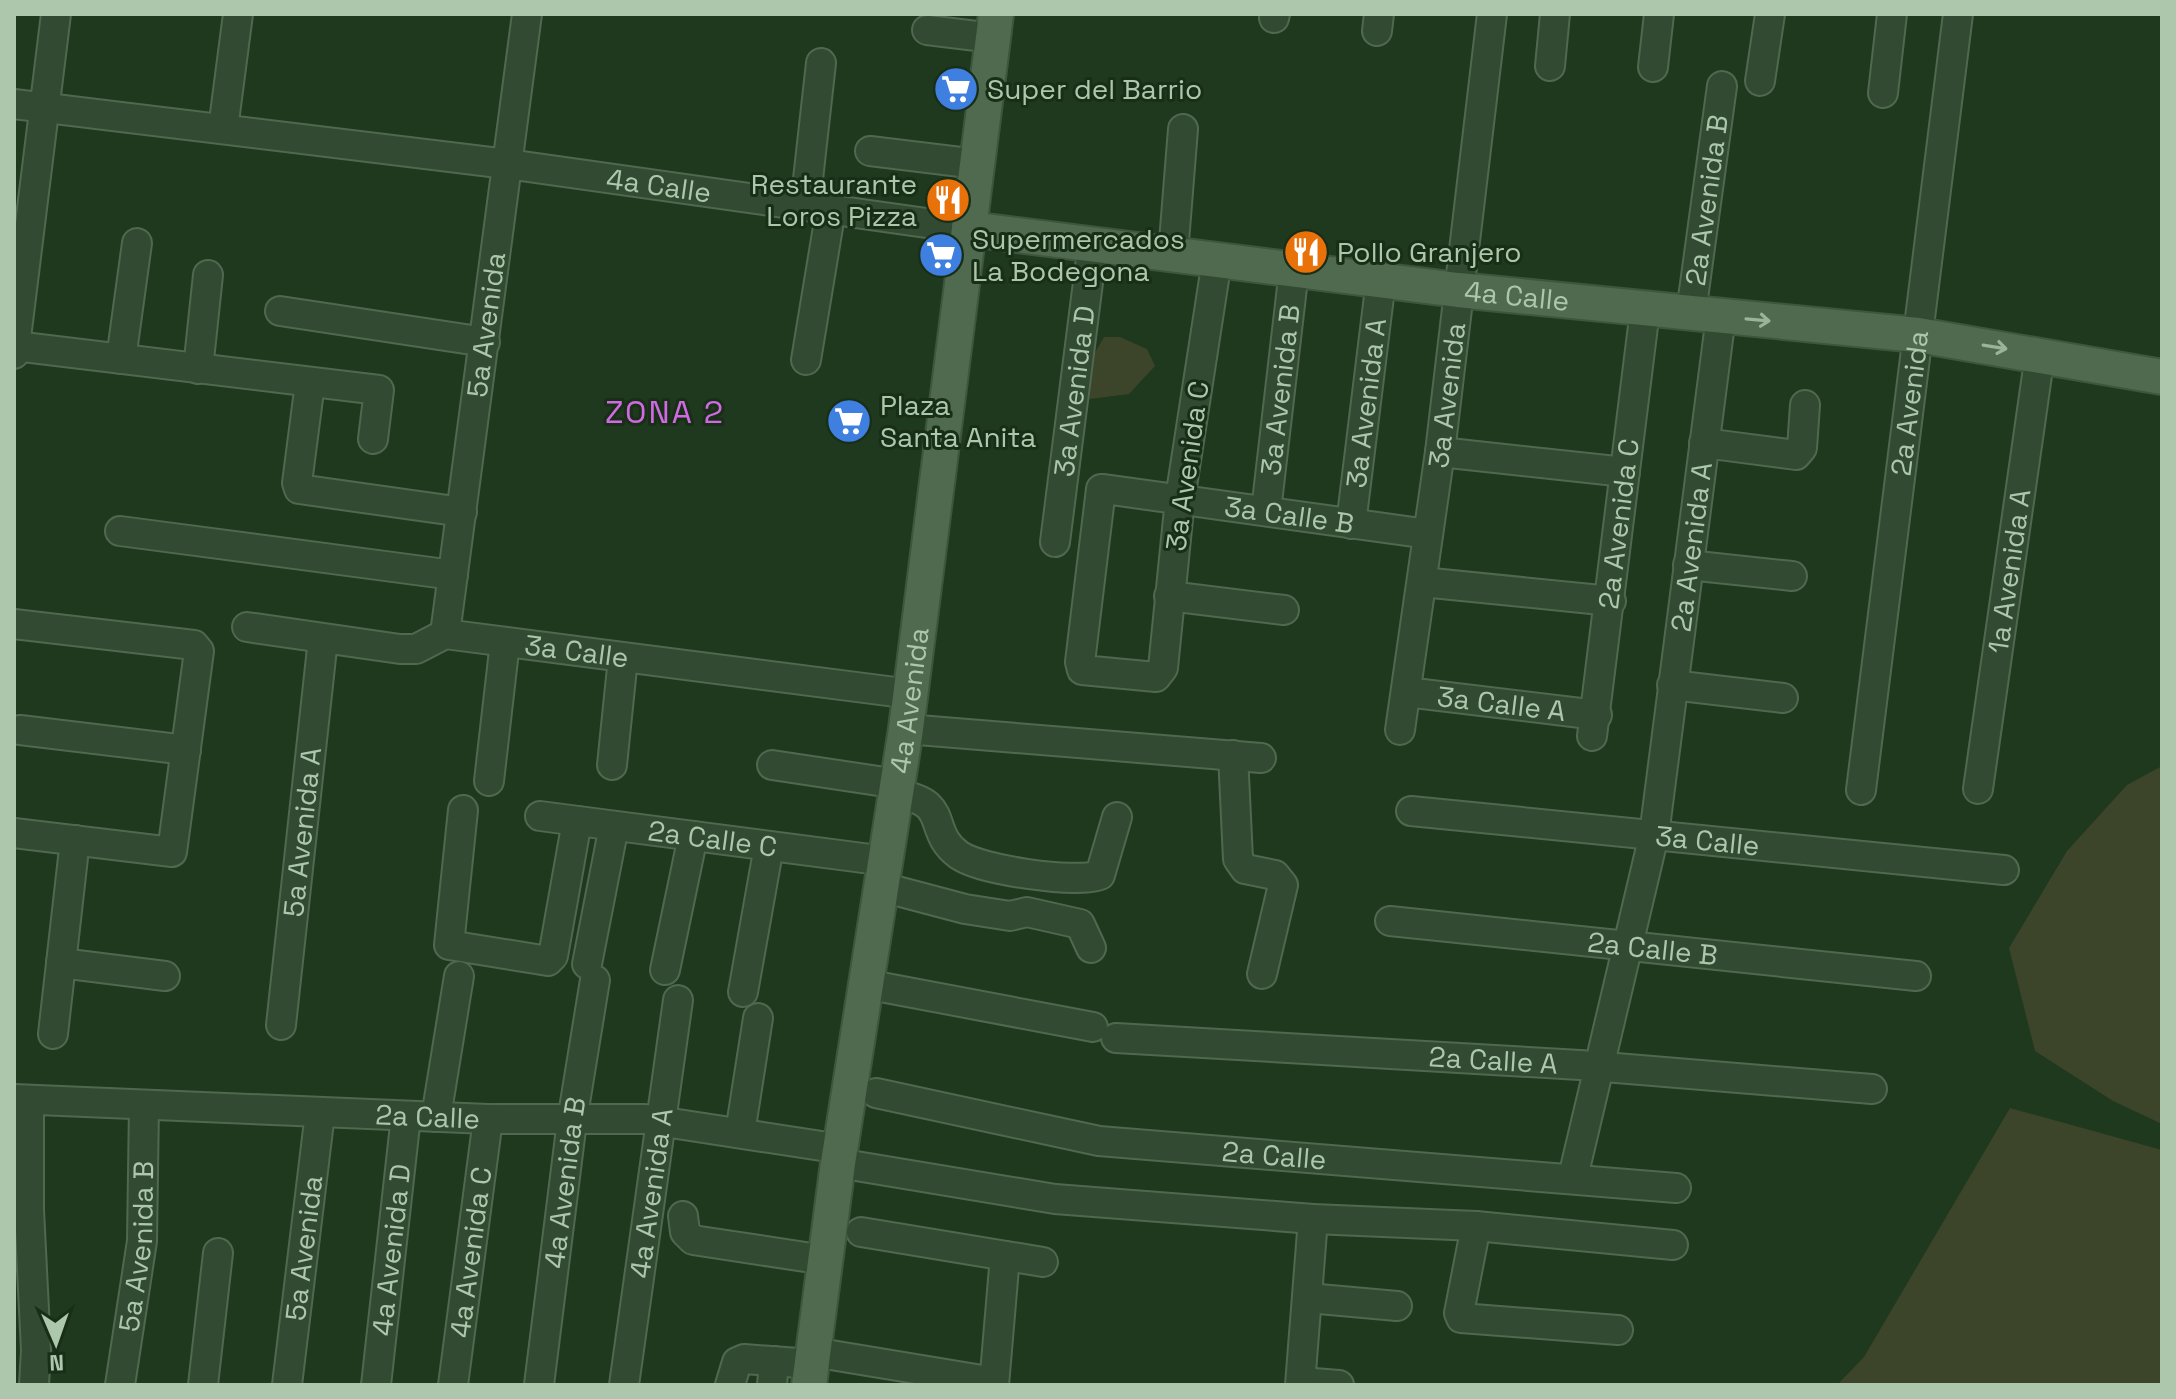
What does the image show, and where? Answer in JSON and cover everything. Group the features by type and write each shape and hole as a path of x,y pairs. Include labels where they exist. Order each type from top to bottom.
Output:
{"main road":[{"name":"4a Avenida","path":"811,1368 839,1156 911,694 995,26"},
{"name":"4a Calle","path":"969,229 1458,290 1918,335 2162,377"}],"street":[{"path":"14,354 56,14"},
{"path":"223,129 238,14"},
{"name":"5a Avenida","path":"445,634 527,14"},
{"name":"3a Avenida","path":"1400,730 1440,452 1492,14"},
{"path":"1550,66 1555,14"},
{"path":"1653,67 1659,14"},
{"path":"1760,81 1770,14"},
{"path":"1883,93 1892,14"},
{"name":"2a Avenida","path":"1861,790 1958,14"},
{"path":"927,30 995,26"},
{"path":"806,360 818,208 821,63"},
{"name":"2a Avenida B","path":"1706,315 1722,86"},
{"name":"4a Calle","path":"14,104 507,164 969,229"},
{"path":"1173,254 1183,129"},
{"path":"870,151 977,164"},
{"path":"121,359 137,243"},
{"name":"3a Avenida D","path":"1055,542 1093,243"},
{"name":"3a Avenida C","path":"1161,673 1180,499 1217,260"},
{"name":"3a Avenida B","path":"1266,511 1294,270"},
{"path":"198,369 208,275"},
{"name":"3a Avenida A","path":"1351,524 1381,280"},
{"name":"2a Avenida C","path":"1595,726 1645,310"},
{"path":"280,311 485,342"},
{"name":"2a Avenida A","path":"1564,1176 1660,777 1704,443 1706,315"},
{"path":"15,346 380,390 373,439"},
{"name":"1a Avenida A","path":"1978,789 2040,354"},
{"path":"310,383 297,483 299,489 462,512"},
{"path":"1704,443 1796,455 1802,448 1805,405"},
{"path":"1440,452 1625,472"},
{"name":"3a Avenida D","path":"1101,489 1080,662 1082,670 1156,677 1161,673"},
{"name":"3a Calle B","path":"1101,489 1428,534"},
{"path":"120,531 453,575"},
{"path":"1688,565 1792,576"},
{"path":"1422,582 1611,601"},
{"path":"1169,596 1284,610"},
{"path":"14,624 198,646 172,852 14,833"},
{"name":"3a Calle","path":"247,627 416,649 445,634 911,694"},
{"name":"5a Avenida A","path":"281,1025 323,639"},
{"path":"489,781 505,642"},
{"path":"612,765 623,658"},
{"path":"1672,685 1783,698"},
{"name":"3a Calle A","path":"1406,692 1595,726"},
{"path":"906,729 1261,758"},
{"path":"20,730 186,750"},
{"path":"1233,755 1238,859 1245,869 1275,875 1283,885 1262,974"},
{"path":"772,765 897,789 925,801 932,807 942,834 957,854 994,870 1085,878 1100,875 1117,817"},
{"path":"463,810 449,945 548,961 553,956 577,821"},
{"name":"3a Calle","path":"1411,811 2004,870"},
{"name":"2a Calle C","path":"540,816 769,846 884,874 1002,916 1027,912 1067,919 1080,924 1091,948"},
{"name":"4a Avenida B","path":"539,1385 591,972 614,826"},
{"path":"665,970 693,836"},
{"path":"53,1034 75,840"},
{"path":"743,992 769,846"},
{"name":"2a Calle B","path":"1390,921 1916,976"},
{"path":"61,963 165,976"},
{"path":"436,1117 459,976"},
{"name":"2a Calle A","path":"865,984 1105,1032 1872,1089"},
{"name":"4a Avenida A","path":"624,1385 678,1000"},
{"path":"740,1133 758,1018"},
{"name":"2a Calle","path":"876,1093 1099,1141 1564,1176 1676,1188"},
{"path":"21,1099 36,1350 34,1385"},
{"name":"2a Calle","path":"21,1099 488,1119 662,1120 740,1133 1055,1199 1313,1219 1476,1226 1673,1245"},
{"name":"5a Avenida B","path":"120,1385 142,1241 144,1105"},
{"name":"5a Avenida","path":"287,1385 320,1113"},
{"name":"4a Avenida D","path":"376,1385 406,1116"},
{"name":"4a Avenida C","path":"453,1385 488,1119"},
{"path":"683,1216 685,1232 693,1240 825,1260"},
{"path":"1313,1219 1300,1383 1339,1385"},
{"path":"1476,1226 1459,1313 1461,1318 1618,1330"},
{"path":"861,1232 1043,1262"},
{"path":"203,1385 218,1253"},
{"path":"730,1385 737,1362 773,1373 811,1368 994,1383 1005,1256"},
{"path":"1308,1298 1397,1306"},
{"path":"811,1368 900,1385"}],"green space":[{"path":"1104,337 1120,337 1147,349 1155,366 1129,394 1082,400 1093,356"},
{"path":"2162,766 2162,1124 2113,1101 2035,1051 2009,948 2067,851 2127,785"},
{"path":"2010,1108 2162,1150 2162,1385 1837,1385 1864,1357"}],"place":[{"name":"Super del Barrio","path":"956,89"},
{"name":"Restaurante Loros Pizza","path":"948,200"},
{"name":"Pollo Granjero","path":"1306,252"},
{"name":"Supermercados La Bodegona","path":"941,255"},
{"name":"Plaza Santa Anita","path":"849,421"}],"district":[{"name":"ZONA 2","path":"665,412"}]}
